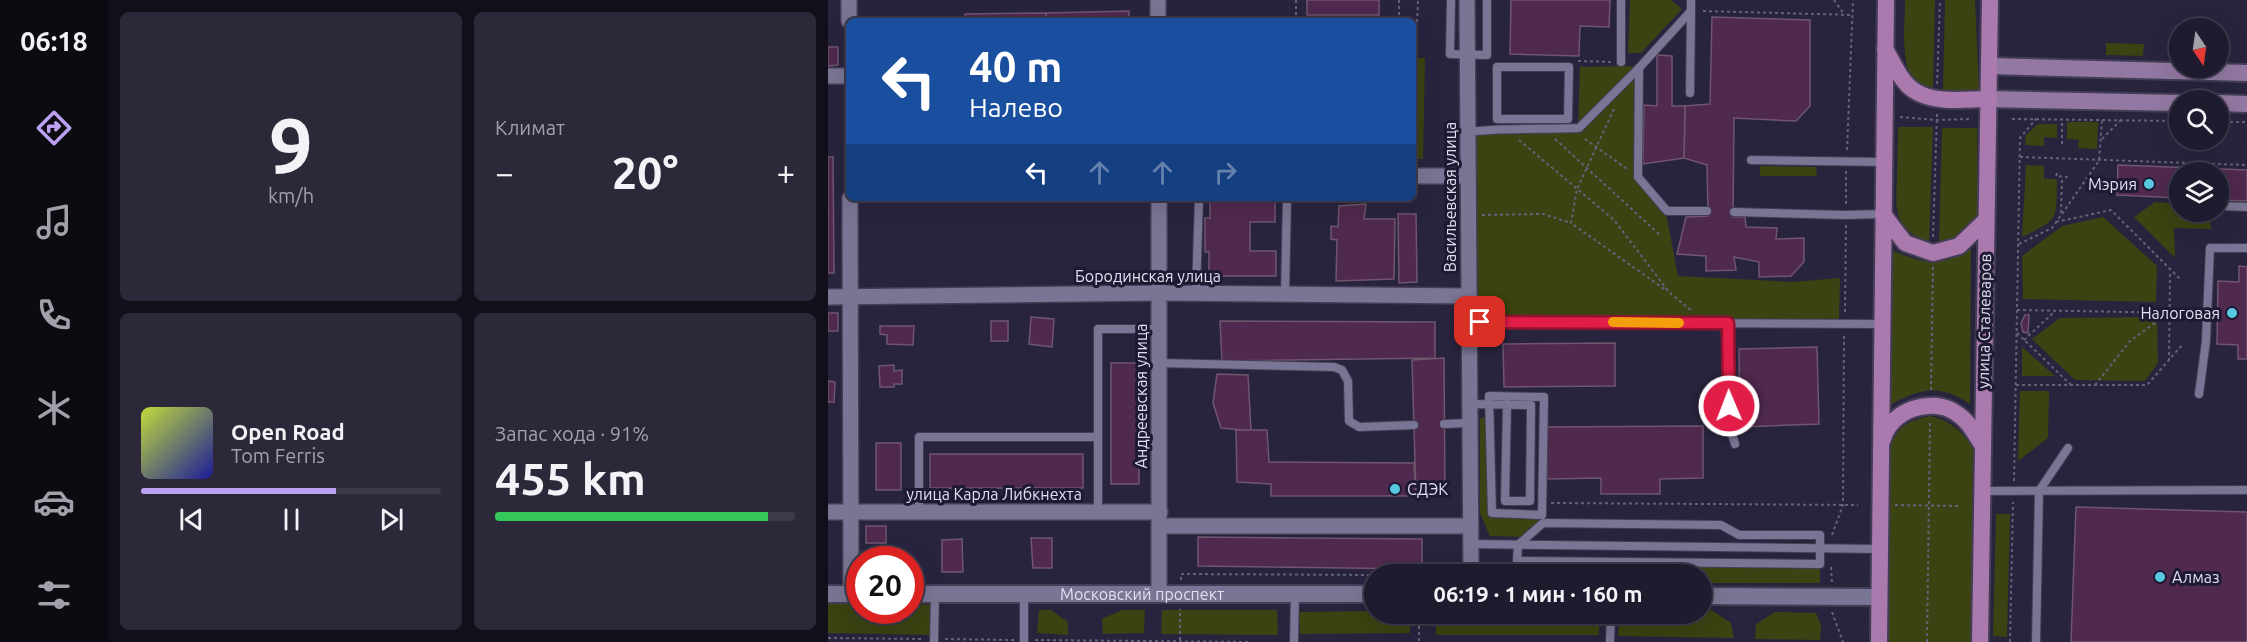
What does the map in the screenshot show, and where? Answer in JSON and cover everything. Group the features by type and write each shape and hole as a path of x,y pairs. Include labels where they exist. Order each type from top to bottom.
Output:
{"main road":[{"path":"1879,642 1886,0"},
{"name":"улица Сталеваров","path":"1980,642 1990,0"},
{"path":"1885,48 1906,83 1914,91 1937,98 2169,103"},
{"path":"1990,66 2247,74"},
{"path":"2229,103 2247,104"},
{"path":"1883,214 1905,243 1933,253 1959,246 1986,219"},
{"path":"1881,448 1886,428 1901,414 1930,405 1955,412 1971,426 1983,447"}],"street":[{"path":"849,0 849,18"},
{"path":"1158,0 1158,18"},
{"name":"Васильевская улица","path":"1467,0 1471,564"},
{"path":"828,76 846,76"},
{"path":"1416,176 1468,176"},
{"path":"850,201 849,296 853,546"},
{"name":"Андреевская улица","path":"1159,201 1159,593"},
{"name":"Бородинская улица","path":"828,297 1158,293 1469,296"},
{"name":"улица Карла Либкнехта","path":"828,512 1098,512 1160,519 1470,526"},
{"path":"828,594 846,594"},
{"name":"Московский проспект","path":"924,594 1364,594"},
{"path":"1712,596 1879,597"}],"lane":[{"path":"1451,0 1450,54 1487,55 1487,0"},
{"path":"1621,0 1621,62"},
{"path":"1690,93 1691,0"},
{"path":"1468,132 1494,129 1579,128 1639,68 1691,11"},
{"path":"1497,67 1569,67 1568,119 1516,120 1497,119 1497,67"},
{"path":"1639,68 1638,177 1667,212 1707,211"},
{"path":"1515,130 1516,120"},
{"path":"1751,160 1884,162"},
{"path":"1196,293 1199,201"},
{"path":"1285,295 1287,201"},
{"path":"2229,206 2247,207"},
{"path":"1734,212 1883,214"},
{"path":"2199,394 2206,341 2210,248 2247,248"},
{"path":"1469,322 1882,324"},
{"path":"1728,323 1730,427 1734,444"},
{"path":"1098,512 1098,329 1159,329"},
{"path":"1159,363 1334,367 1342,370 1348,381 1349,421 1359,427 1413,425"},
{"path":"1489,396 1544,397 1542,503 1542,515 1492,513 1489,396"},
{"path":"1470,404 1507,404 1531,405 1530,501 1506,501 1507,404"},
{"path":"1444,424 1470,423"},
{"path":"919,512 919,437 1098,437"},
{"path":"2036,642 2039,491 2068,448"},
{"path":"1983,490 2247,490"},
{"path":"1543,523 1721,525 1739,535 1820,536 1820,564 1517,561 1518,545 1543,523"},
{"path":"1470,544 1880,549"},
{"path":"934,640 935,594"},
{"path":"1024,594 1024,641"},
{"path":"1294,642 1295,594"},
{"path":"1610,642 1611,624"}],"path":[{"path":"1296,0 1296,15 1299,18"},
{"path":"1399,0 1399,18"},
{"path":"1416,24 1418,0"},
{"path":"1834,0 1844,14"},
{"path":"1831,538 1843,505 1846,161 1853,0"},
{"path":"1928,642 1928,505 1940,0"},
{"path":"1691,11 1853,15"},
{"path":"1580,61 1621,62"},
{"path":"2014,474 2020,138 2036,119 2037,100"},
{"path":"1571,223 1577,189 1615,106"},
{"path":"1897,117 1937,120 1980,119"},
{"path":"2012,119 2169,121"},
{"path":"2062,120 2062,144"},
{"path":"2018,244 2052,228 2099,161 2102,120"},
{"path":"2100,141 2121,120"},
{"path":"2229,122 2247,122"},
{"path":"1586,139 1638,177"},
{"path":"1519,140 1614,220 1669,292"},
{"path":"1555,140 1660,235"},
{"path":"2020,157 2247,165"},
{"path":"2057,173 2056,176 2062,177 2067,177 2068,173"},
{"path":"2061,215 2062,177"},
{"path":"2056,222 2111,210 2181,280"},
{"path":"1481,215 1543,214 1571,223 1669,292 1706,323"},
{"path":"2169,361 2170,269"},
{"path":"2017,310 2183,313"},
{"path":"2024,340 2056,310"},
{"path":"2096,385 2130,341 2170,312"},
{"path":"2017,333 2071,385"},
{"path":"2016,385 2147,385 2183,344"},
{"path":"1542,503 1858,505"},
{"path":"1895,505 1960,506"},
{"path":"2010,642 2013,507"},
{"path":"1831,564 1832,583"},
{"path":"1181,585 1181,574 1364,575"},
{"path":"1180,607 1180,641"},
{"path":"1832,612 1843,642"},
{"path":"1419,624 1419,642"},
{"path":"828,638 848,640 1251,642"}],"green space":[{"path":"1630,0 1671,0 1682,9 1641,53 1628,53"},
{"path":"1905,0 1935,0 1933,88 1919,85 1909,72 1904,41"},
{"path":"1945,0 1975,0 1979,90 1943,90"},
{"path":"2106,43 2144,44 2143,56 2106,55"},
{"path":"1416,58 1425,58 1423,159 1416,159"},
{"path":"1637,66 1578,126 1580,67"},
{"path":"1636,74 1636,178 1666,213 1678,276 1792,282 1840,278 1839,321 1474,319 1473,135 1580,131"},
{"path":"2067,122 2098,122 2097,149 2078,148 2079,140 2067,139"},
{"path":"2038,124 2057,124 2057,138 2044,137 2044,146 2025,145 2026,135"},
{"path":"1898,127 1933,127 1929,243 1909,232 1903,225 1897,210"},
{"path":"1942,128 1977,128 1977,218 1956,238 1939,243"},
{"path":"2026,165 2044,166 2044,179 2057,179 2056,211 2050,222 2022,237"},
{"path":"1760,166 1816,167 1817,176 1760,176"},
{"path":"2155,202 2169,203 2169,222 2210,222 2211,229 2174,228 2175,258 2134,217"},
{"path":"2103,217 2157,266 2156,302 2023,299 2022,256 2062,226"},
{"path":"1971,249 1970,404 1949,393 1930,391 1911,395 1890,405 1891,250 1931,262 1949,259"},
{"path":"2157,317 2158,363 2145,381 2075,380 2032,339 2060,318"},
{"path":"2022,347 2055,376 2022,376"},
{"path":"2020,391 2049,391 2048,438 2018,461"},
{"path":"1930,416 1954,427 1973,447 1971,642 1887,642 1889,448 1900,429 1915,420"},
{"path":"1489,417 1492,513 1542,515 1543,523 1525,537 1490,536 1480,513 1480,418"},
{"path":"1996,514 2010,514 2007,637 1993,636"},
{"path":"1517,561 1820,564 1820,583 1712,583 1712,564 1508,564"},
{"path":"828,604 846,604 846,624 924,624 924,605 934,605 932,635 828,633"},
{"path":"1039,610 1051,610 1068,622 1068,635 1037,633"},
{"path":"1122,610 1145,610 1144,633 1103,634 1102,619"},
{"path":"1162,610 1277,610 1278,635 1161,634"},
{"path":"1364,611 1364,624 1410,624 1410,633 1300,634 1299,612"},
{"path":"1712,611 1731,623 1734,638 1618,636 1619,624 1712,624"},
{"path":"1775,612 1816,613 1821,625 1820,640 1755,639 1756,624"},
{"path":"1436,624 1599,624 1599,635 1436,635"}],"building":[{"path":"1307,0 1379,0 1379,15 1307,15"},
{"path":"1511,0 1610,0 1609,27 1580,26 1579,56 1510,54"},
{"path":"1129,11 1129,18 1046,18 1046,13"},
{"path":"1046,13 1046,18 965,18 965,14"},
{"path":"1712,17 1810,20 1810,106 1796,121 1734,118 1733,217 1745,217 1746,227 1777,228 1776,239 1804,238 1804,262 1791,276 1759,277 1759,262 1734,257 1736,270 1706,271 1706,256 1677,254 1686,217 1708,216 1707,165 1684,158 1685,106 1710,104"},
{"path":"828,47 838,47 838,65 828,66"},
{"path":"1657,55 1672,56 1672,106 1685,106 1684,158 1643,164 1644,105 1657,106"},
{"path":"828,157 833,157 834,273 828,273"},
{"name":"Мэрия","path":"2118,165 2169,167 2169,197 2117,195"},
{"name":"Мэрия","path":"2229,169 2247,170 2247,201 2229,200"},
{"path":"1210,201 1275,201 1275,222 1250,222 1250,251 1276,251 1276,276 1209,276 1209,252 1205,252 1205,218 1210,218"},
{"path":"1366,204 1364,219 1395,219 1394,279 1336,281 1337,240 1331,239 1331,226 1338,227 1339,206"},
{"path":"1398,214 1416,214 1417,282 1399,283"},
{"name":"Налоговая","path":"2239,266 2247,267 2247,359 2238,359 2238,345 2217,344 2218,281 2239,282"},
{"path":"828,313 838,313 838,331 828,331"},
{"path":"2025,315 2029,315 2028,333 2023,332 2021,323"},
{"path":"1031,317 1054,319 1052,347 1029,344"},
{"path":"991,321 1008,321 1008,341 991,341"},
{"path":"1220,321 1435,322 1435,358 1222,361"},
{"path":"880,326 914,326 913,345 887,344 887,335 880,334"},
{"path":"1615,343 1615,386 1504,387 1503,344"},
{"path":"1817,347 1819,424 1740,427 1739,349"},
{"path":"1444,358 1445,495 1416,496 1412,360"},
{"path":"1111,363 1139,363 1139,484 1111,484"},
{"path":"894,365 894,371 902,370 902,384 894,384 894,387 880,387 879,366"},
{"path":"1217,374 1248,375 1251,431 1221,428 1213,403"},
{"path":"828,381 835,382 834,402 828,402"},
{"path":"1703,426 1703,478 1660,479 1660,494 1601,494 1601,478 1547,479 1547,427"},
{"path":"1236,430 1267,430 1269,462 1414,463 1416,496 1271,496 1271,484 1237,482"},
{"path":"876,443 901,443 901,490 876,490"},
{"path":"930,454 1083,454 1083,488 930,488"},
{"name":"Алмаз","path":"2076,507 2247,512 2247,642 2071,642"},
{"path":"866,526 886,526 886,543 866,543"},
{"path":"1198,537 1422,539 1422,564 1364,564 1364,568 1198,566"},
{"path":"1031,538 1052,538 1052,568 1033,568"},
{"path":"962,539 963,572 942,572 942,540"}],"slow traffic":[{"path":"1613,322 1679,323"}],"place":[{"name":"Мэрия","path":"2149,184"},
{"name":"Налоговая","path":"2232,313"},
{"name":"СДЭК","path":"1395,489"},
{"name":"Алмаз","path":"2160,577"}],"route":[{"path":"1480,322 1728,323 1729,406"}]}
